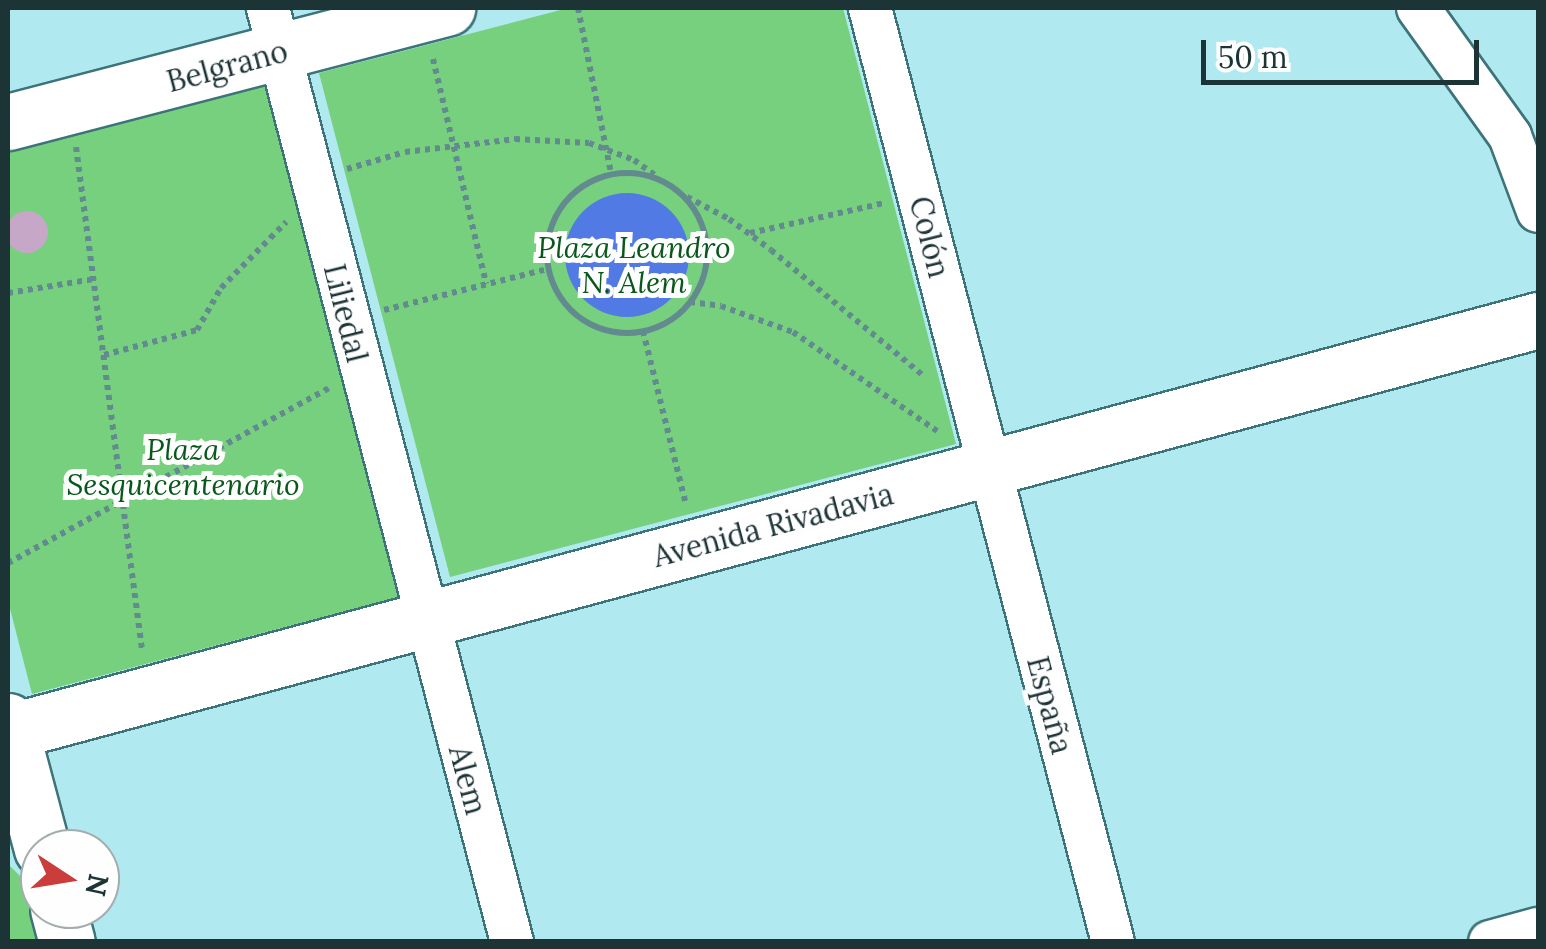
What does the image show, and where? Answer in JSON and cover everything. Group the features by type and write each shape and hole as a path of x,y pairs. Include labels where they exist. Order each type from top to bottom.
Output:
{"main road":[{"name":"Belgrano","path":"8,122 71,106 274,30 435,11"},
{"name":"Avenida Rivadavia","path":"8,727 696,546 982,443 1538,320"},
{"path":"8,727 36,829"}],"street":[{"name":"Colón","path":"870,8 982,443"},
{"path":"1418,8 1510,136 1538,211"},
{"name":"Liliedal","path":"274,30 424,618"},
{"name":"España","path":"982,443 1112,942"},
{"name":"Alem","path":"424,618 512,942"},
{"path":"1490,942 1538,929"}],"path":[{"path":"578,8 611,174"},
{"path":"435,11 454,144 486,284"},
{"path":"71,106 148,692"},
{"path":"104,355 197,330 221,288 247,257 315,192 405,152 515,139 589,142 634,160 749,234 982,443"},
{"path":"661,180 636,173 611,174 588,182 568,198 554,219 546,244 548,269 557,295 576,316 600,330 643,331 679,314 706,266 706,238 697,214 682,194"},
{"path":"749,234 919,194"},
{"path":"348,320 548,269"},
{"path":"8,293 94,278"},
{"path":"689,302 721,306 793,332 982,443"},
{"path":"643,331 696,546"},
{"path":"8,563 361,370"}],"green space":[{"name":"Plaza Leandro N. Alem","path":"568,8 843,8 956,444 450,577 319,73"},
{"name":"Plaza Sesquicentenario","path":"265,85 398,597 32,694 8,601 8,152"},
{"path":"8,864 20,876 20,929 37,929 41,941 8,941"}],"water":[{"path":"627,193 651,198 671,211 684,231 689,255 684,279 671,299 651,312 627,317 603,312 583,299 570,279 565,255 570,231 583,211 603,198"}],"building":[{"path":"27,211 42,217 48,232 42,247 27,253 12,247 6,232 12,217"}]}
